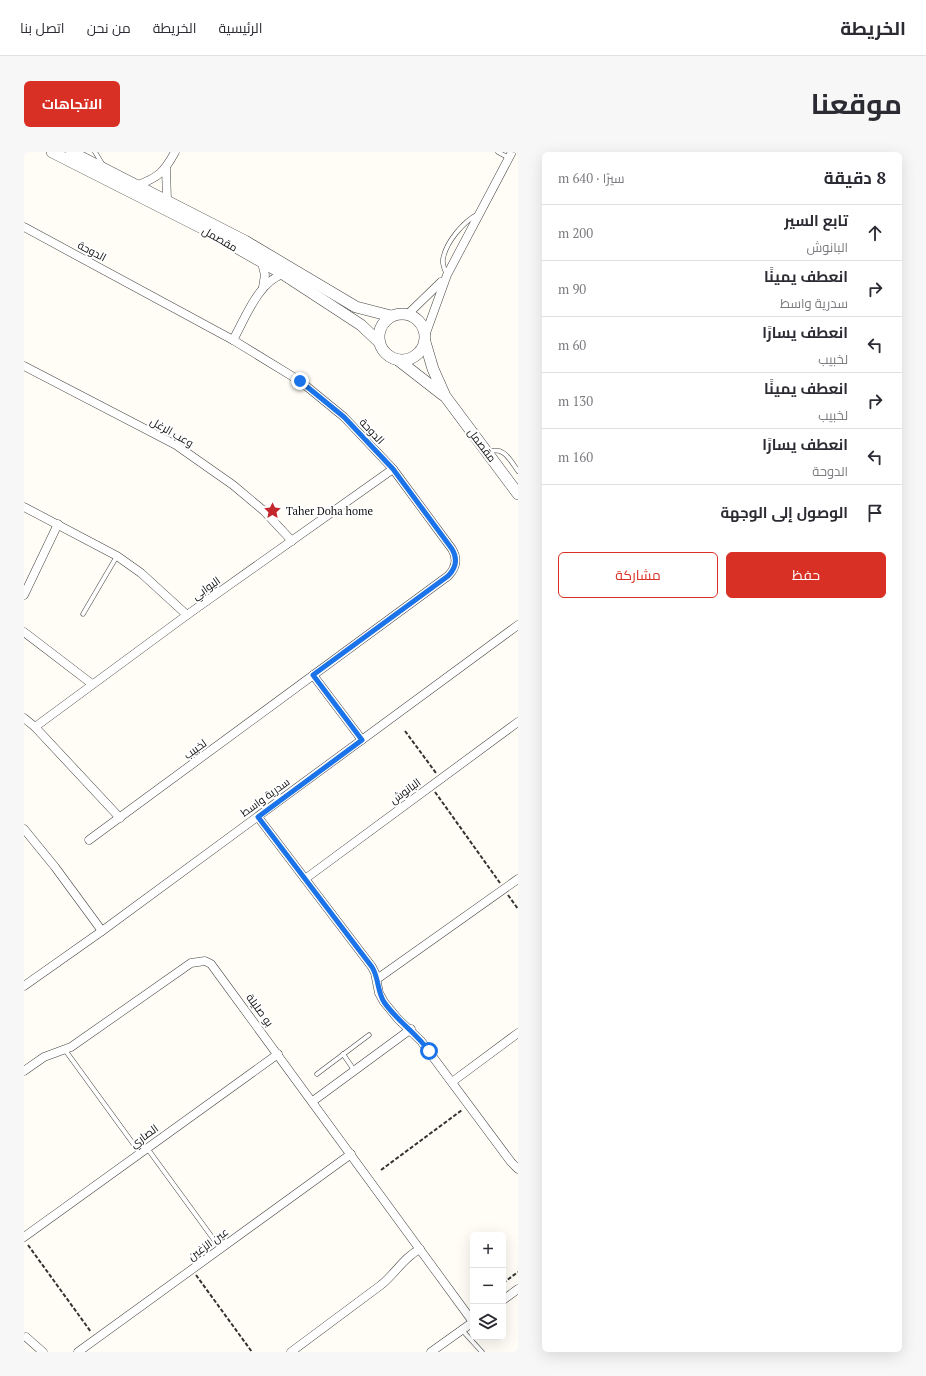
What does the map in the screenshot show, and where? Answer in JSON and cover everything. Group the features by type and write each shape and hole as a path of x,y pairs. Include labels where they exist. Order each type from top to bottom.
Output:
{"street":[{"name":"مقصمل","path":"52,152 206,230 282,274 361,325 379,342"},
{"name":"مقصمل","path":"71,152 245,241 356,307 391,316"},
{"path":"138,186 157,176 166,169 175,152"},
{"path":"425,337 422,324 416,318 408,314 400,313 391,316 380,327 379,342 386,354 398,360 407,360 422,350 425,337 447,275 478,214 511,155"},
{"path":"166,169 167,200"},
{"name":"الدوحة","path":"24,227 233,340 300,381 344,417 393,469 452,549"},
{"path":"262,263 265,275 263,287"},
{"path":"233,340 263,287 272,279 282,274"},
{"path":"408,314 435,290 447,275"},
{"name":"مقصمل","path":"425,337 433,369 445,396 518,494"},
{"name":"مقصمل","path":"398,360 445,396"},
{"name":"وعب الرغل","path":"24,366 176,445 233,485 264,511 292,540"},
{"name":"اليوابي","path":"34,727 187,615 393,469"},
{"path":"24,507 117,556 141,573 187,615"},
{"path":"24,595 58,524"},
{"name":"لخبيب","path":"89,840 448,576 455,566 455,554 452,549"},
{"name":"سدرية واسط","path":"24,986 258,817 518,625"},
{"path":"24,632 92,684"},
{"path":"313,675 362,740"},
{"path":"24,718 120,818"},
{"name":"البانوش","path":"306,878 518,722"},
{"path":"258,817 306,878 372,967 377,979 379,993 384,1002 398,1019 411,1029 421,1041 518,1169"},
{"path":"24,829 55,867 102,931"},
{"path":"377,979 518,879"},
{"name":"بو صليلة","path":"24,1072 44,1058 65,1050 191,963 205,961 216,970 470,1318"},
{"path":"313,1101 411,1029"},
{"path":"452,1082 518,1033"},
{"name":"الصاري","path":"24,1238 278,1054"},
{"name":"عين الزغين","path":"78,1352 351,1154"},
{"path":"291,1352 381,1286 405,1259 420,1248"},
{"path":"506,1298 518,1289"},
{"path":"431,1352 470,1324"},
{"path":"26,1337 43,1352"}],"lane":[{"path":"95,152 105,169"},
{"path":"498,152 511,155"},
{"path":"487,453 495,450 503,452 518,471"},
{"path":"83,614 117,556"},
{"path":"317,1074 369,1035"},
{"path":"65,1050 221,1249"},
{"path":"343,1054 354,1070"},
{"path":"462,1330 482,1352"}],"path":[{"path":"406,731 440,779"},
{"path":"430,786 518,909"},
{"path":"381,1170 469,1105"},
{"path":"24,1238 96,1339"},
{"path":"192,1269 252,1352"},
{"path":"506,1280 518,1272"}],"place":[{"name":"Taher Doha home","path":"273,511"}],"route":[{"path":"300,381 344,417 393,469 452,549 456,560 452,572 448,576 313,675 362,740 258,817 306,878 372,967 377,979 381,998 391,1012 411,1029 429,1051"}]}
